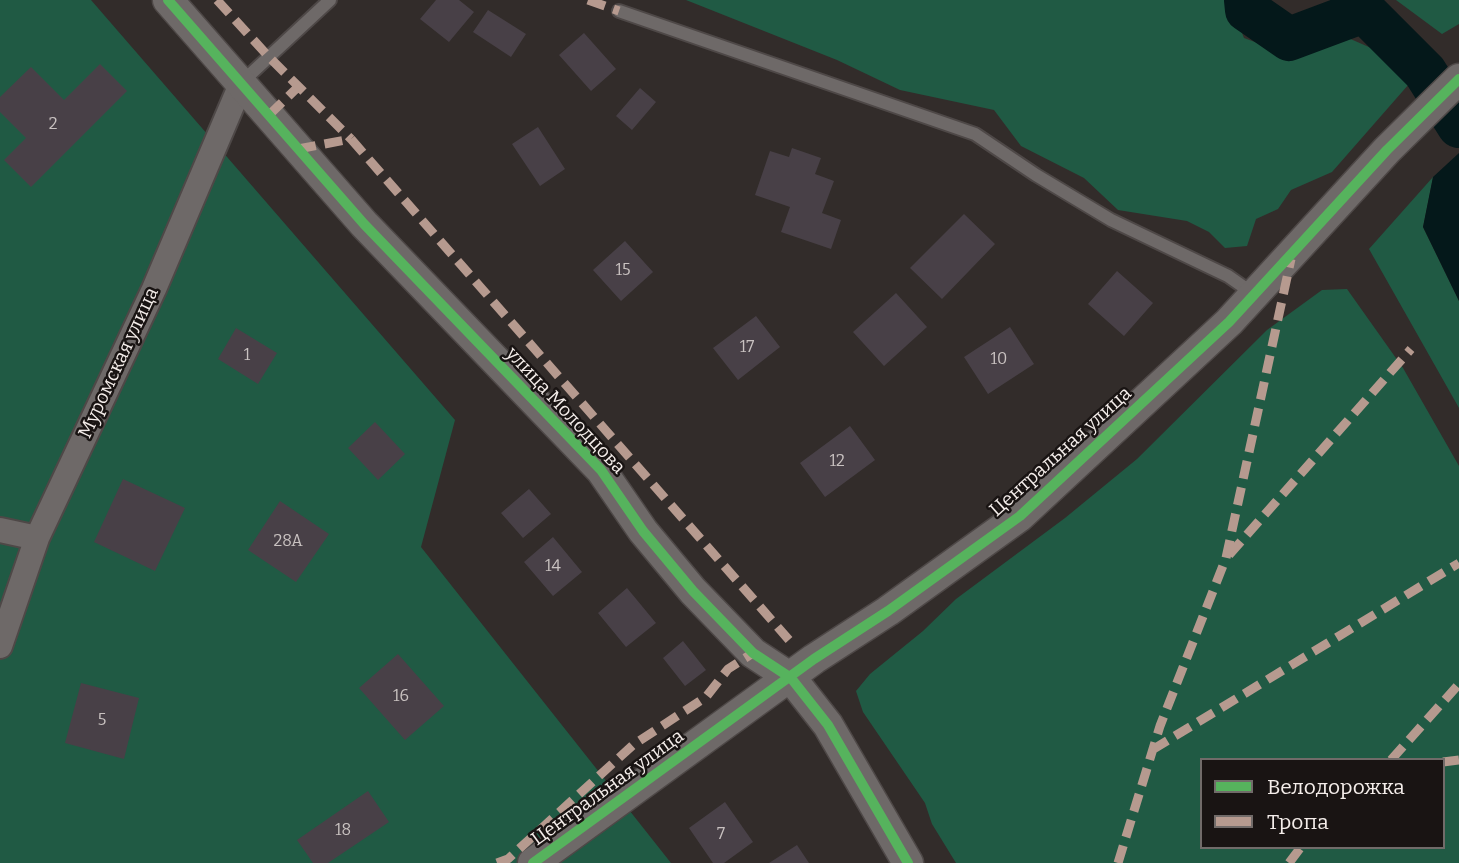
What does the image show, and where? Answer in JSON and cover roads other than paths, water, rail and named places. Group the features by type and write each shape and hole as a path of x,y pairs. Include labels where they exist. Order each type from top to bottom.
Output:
{"street":[{"name":"улица Молодцова","path":"168,0 364,224 601,470 643,531 693,591 753,653 791,678 828,725 908,863"},
{"name":"Центральная улица","path":"533,863 1020,516 1255,295 1387,150 1459,79"},
{"name":"Муромская улица","path":"0,646 37,538 154,289 242,82"},
{"path":"0,530 37,538"}],"lane":[{"path":"242,82 330,0"},
{"path":"619,11 975,134 1036,176 1111,220 1228,276 1255,295"}],"waterway":[{"path":"1246,0 1247,10 1289,39 1364,11 1425,72 1459,126"}]}
